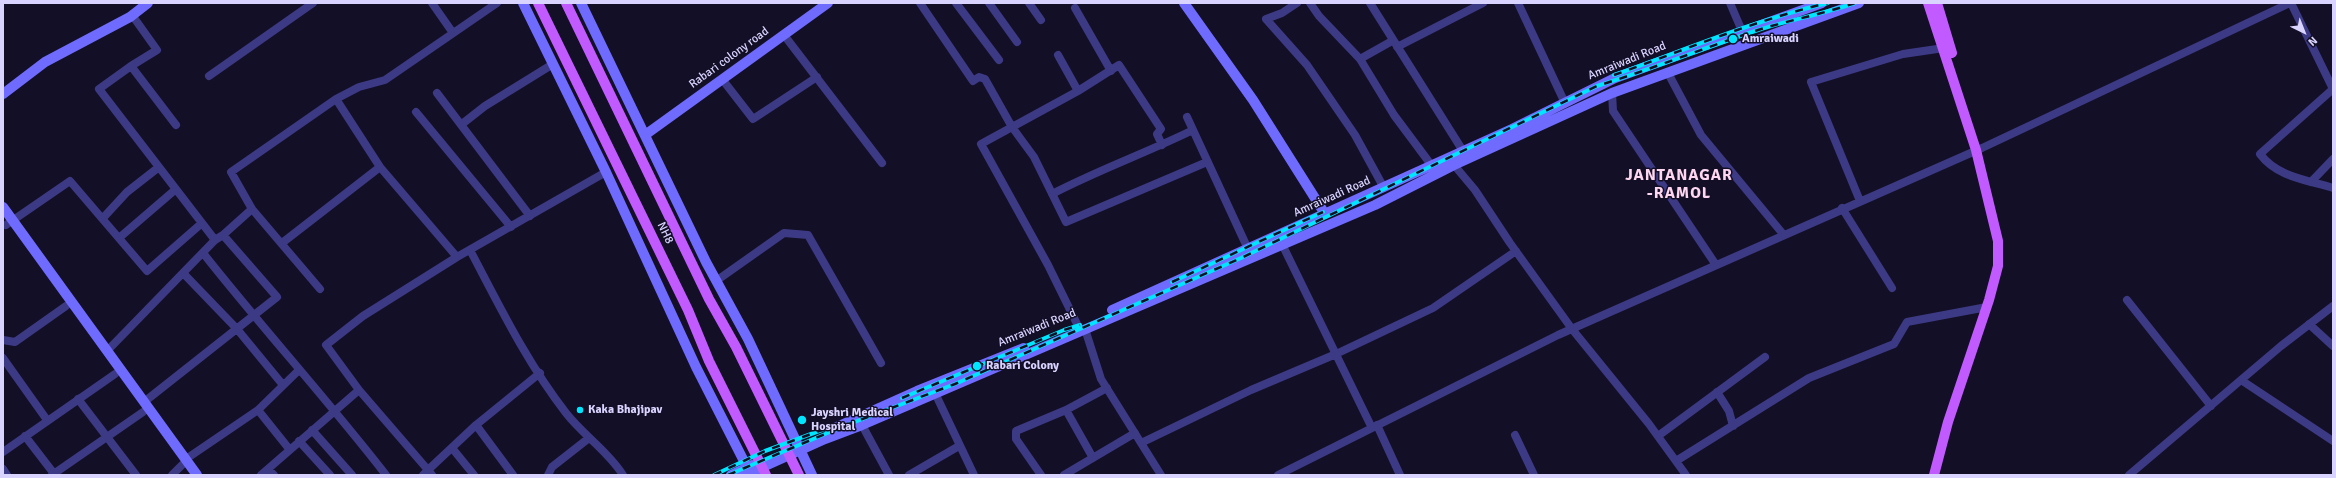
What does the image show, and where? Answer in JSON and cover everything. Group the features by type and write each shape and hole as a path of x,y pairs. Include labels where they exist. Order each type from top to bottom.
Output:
{"main road":[{"path":"3,94 45,62 132,15 148,3"},
{"path":"524,3 606,172 696,367 748,473"},
{"name":"NH8","path":"538,3 763,468"},
{"name":"NH8","path":"566,3 709,300 736,347 799,475"},
{"path":"581,3 716,281 748,339 812,475"},
{"name":"Rabari colony road","path":"645,135 828,3"},
{"path":"1184,3 1253,100 1326,214"},
{"name":"Amraiwadi Road","path":"859,422 917,391 1082,328 1248,249 1432,166 1618,77 1822,3"},
{"path":"731,475 748,473 763,468 788,452 799,447 935,393 1082,328 1283,246 1375,205 1454,165 1612,93 1859,3"},
{"path":"1928,3 1979,149 1998,241 1998,266 1987,307 1948,422 1934,475"},
{"path":"1938,3 2005,240 2005,266 1995,302 1954,424 1941,475"},
{"path":"3,207 7,221 115,374 143,407 184,462 198,475"},
{"path":"7,221 107,351 143,407"},
{"path":"184,462 189,475"}],"street":[{"path":"209,76 313,3"},
{"path":"432,3 453,33"},
{"path":"320,289 252,209 231,172 336,99 359,87 385,80 497,3"},
{"path":"920,3 973,81 979,77 985,79 1012,127 1034,157 1066,222 1206,162"},
{"path":"956,3 999,60"},
{"path":"989,3 1017,42"},
{"path":"1029,3 1041,20"},
{"path":"1296,3 1282,12 1266,19 1307,65 1355,135 1384,188"},
{"path":"1310,3 1319,16 1360,59 1394,116 1432,166"},
{"path":"1370,3 1395,44 1425,88 1463,151"},
{"path":"1360,59 1483,3"},
{"path":"1518,3 1565,103"},
{"path":"1730,3 1742,31"},
{"path":"1278,475 1572,329 1783,234 1979,149 2290,3 2333,89 2260,154 2267,164 2296,178 2333,188"},
{"path":"1075,8 1111,71"},
{"path":"132,15 157,50 98,89 215,240"},
{"path":"784,35 882,164"},
{"path":"1860,201 1811,82 1903,54 1944,48"},
{"path":"1058,55 1078,91"},
{"path":"462,124 485,106 553,64"},
{"path":"1162,145 1157,134 1161,129 1119,65 1078,91 981,144 1082,328 1101,379 1162,475"},
{"path":"131,66 176,125"},
{"path":"1668,73 1701,135 1783,234"},
{"path":"722,78 753,119 817,77"},
{"path":"437,93 462,124 530,216"},
{"path":"1612,93 1613,111 1716,264"},
{"path":"336,99 380,167 457,257"},
{"path":"416,112 511,227"},
{"path":"1187,117 1206,162 1248,249"},
{"path":"1052,194 1086,176 1162,145 1193,130"},
{"path":"2311,182 2333,159"},
{"path":"1454,165 1475,190 1516,252 1572,329 1658,436 1686,475"},
{"path":"103,218 127,192 159,167"},
{"path":"282,243 380,167"},
{"path":"540,373 476,425 428,473 359,390 326,345 363,316 457,257 606,172"},
{"path":"7,221 70,181 147,271 202,223"},
{"path":"119,238 176,189"},
{"path":"1842,208 1892,288"},
{"path":"107,351 184,274 215,240 252,209"},
{"path":"716,281 784,233 808,235 881,363"},
{"path":"25,436 53,474 107,436 277,297 222,235"},
{"path":"1278,236 1336,354 1400,475"},
{"path":"470,250 521,345 566,413 621,474"},
{"path":"1142,443 1251,390 1336,354 1433,308 1516,252"},
{"path":"203,253 253,316 299,370 336,410 386,475"},
{"path":"184,274 236,329 283,385"},
{"path":"2127,300 2211,406"},
{"path":"3,340 15,342 66,306"},
{"path":"2130,475 2241,380 2333,306"},
{"path":"1676,461 1809,378 1894,344 1907,322 1987,307"},
{"path":"2309,324 2333,346"},
{"path":"1658,436 1765,357"},
{"path":"3,358 47,420"},
{"path":"172,475 184,462 258,410 299,370"},
{"path":"3,452 115,374"},
{"path":"2241,380 2333,441"},
{"path":"1041,475 1016,439 1016,431 1066,410 1106,388"},
{"path":"261,475 271,472 299,441 359,390"},
{"path":"1717,392 1728,411 1733,426"},
{"path":"935,393 974,475"},
{"path":"78,399 136,475"},
{"path":"258,410 290,450"},
{"path":"1066,410 1093,458"},
{"path":"859,422 889,475"},
{"path":"476,425 513,475"},
{"path":"312,430 352,475"},
{"path":"1064,475 1135,433"},
{"path":"1515,435 1534,475"},
{"path":"548,475 552,467 589,438"},
{"path":"299,441 330,475"},
{"path":"910,475 959,446"},
{"path":"452,448 474,475"},
{"path":"3,469 7,475"}],"railway":[{"path":"1614,75 1720,36 1774,18 1828,3"},
{"path":"728,475 844,426 955,384 1241,258 1597,86 1758,30 1855,3"},
{"path":"1172,282 1323,212"},
{"path":"902,398 1064,330 1080,325"},
{"path":"714,475 765,451 830,427"}],"place":[{"name":"Amraiwadi","path":"1733,39"},
{"name":"Rabari Colony","path":"977,366"},
{"name":"Kaka Bhajipav","path":"580,410"},
{"name":"Jayshri Medical Hospital","path":"802,420"}],"district":[{"name":"JANTANAGAR -RAMOL","path":"1679,185"}]}
